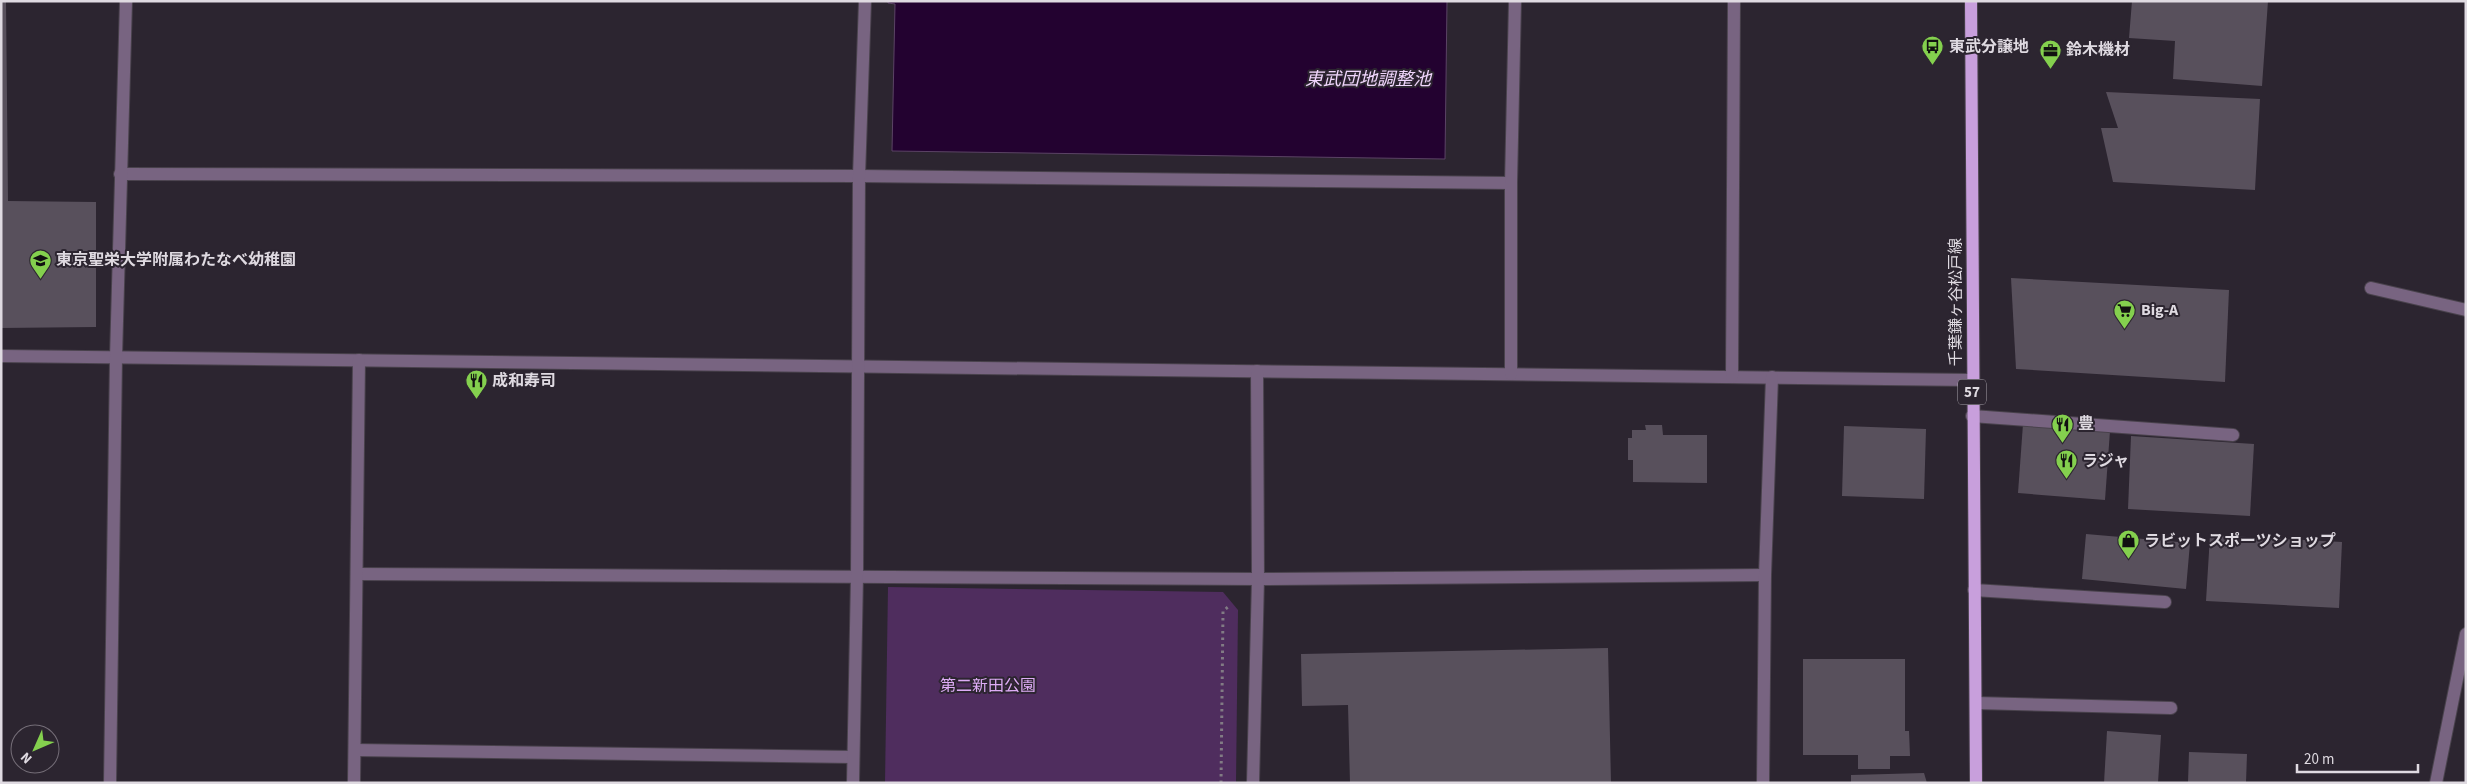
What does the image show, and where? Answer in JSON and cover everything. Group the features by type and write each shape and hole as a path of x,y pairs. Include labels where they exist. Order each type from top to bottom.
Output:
{"main road":[{"name":"千葉鎌ヶ谷松戸線","path":"1971,1 1972,416 1976,783"}],"street":[{"path":"110,783 116,358 126,1"},
{"path":"854,783 859,366 859,176 865,1"},
{"path":"1511,374 1511,183 1515,1"},
{"path":"1732,377 1734,1"},
{"path":"120,174 859,176 1511,183"},
{"path":"2371,288 2466,310"},
{"path":"1,356 1972,380"},
{"path":"354,783 359,360"},
{"path":"1253,783 1258,579 1257,371"},
{"path":"1763,783 1765,575 1772,377"},
{"path":"1972,416 2233,435"},
{"path":"357,574 1258,579 1765,575"},
{"path":"1974,590 2165,602"},
{"path":"2436,783 2466,634"},
{"path":"1976,703 2171,708"},
{"path":"355,750 853,757"}],"green space":[{"name":"第二新田公園","path":"888,587 1223,592 1238,610 1236,783 885,783"}],"water":[{"name":"東武団地調整池","path":"888,1 1447,1 1445,159 892,151 895,4 888,3"}],"building":[{"path":"1,1 6,1 8,201 96,202 96,327 1,328"},
{"path":"2132,1 2268,1 2262,86 2173,79 2175,41 2129,38"},
{"path":"2106,92 2260,99 2255,190 2113,182 2101,128 2118,128"},
{"path":"2011,278 2229,290 2225,382 2016,369"},
{"path":"2023,424 2110,431 2105,500 2018,493"},
{"path":"1645,425 1662,425 1663,435 1707,435 1707,483 1633,482 1633,460 1628,460 1628,438 1632,438 1632,430 1646,430"},
{"path":"1844,426 1926,429 1924,499 1842,496"},
{"path":"2131,436 2254,444 2250,516 2128,509"},
{"path":"2086,534 2190,543 2186,589 2082,579"},
{"path":"2210,535 2342,542 2339,608 2206,601"},
{"path":"1608,648 1611,783 1350,783 1348,705 1302,706 1301,654"},
{"path":"1803,659 1905,659 1905,731 1909,731 1910,756 1890,756 1890,769 1858,769 1858,755 1803,755"},
{"path":"2107,731 2161,735 2158,783 2104,783"},
{"path":"2189,752 2247,754 2246,783 2188,783"},
{"path":"1924,773 1927,783 1851,783 1851,775"}],"place":[{"name":"東武分譲地","path":"1933,66"},
{"name":"鈴木機材","path":"2050,69"},
{"name":"東京聖栄大学附属わたなべ幼稚園","path":"40,279"},
{"name":"Big-A","path":"2125,329"},
{"name":"成和寿司","path":"476,400"},
{"name":"豊","path":"2062,443"},
{"name":"ラジャ","path":"2066,480"},
{"name":"ラビットスポーツショップ","path":"2128,560"}]}
